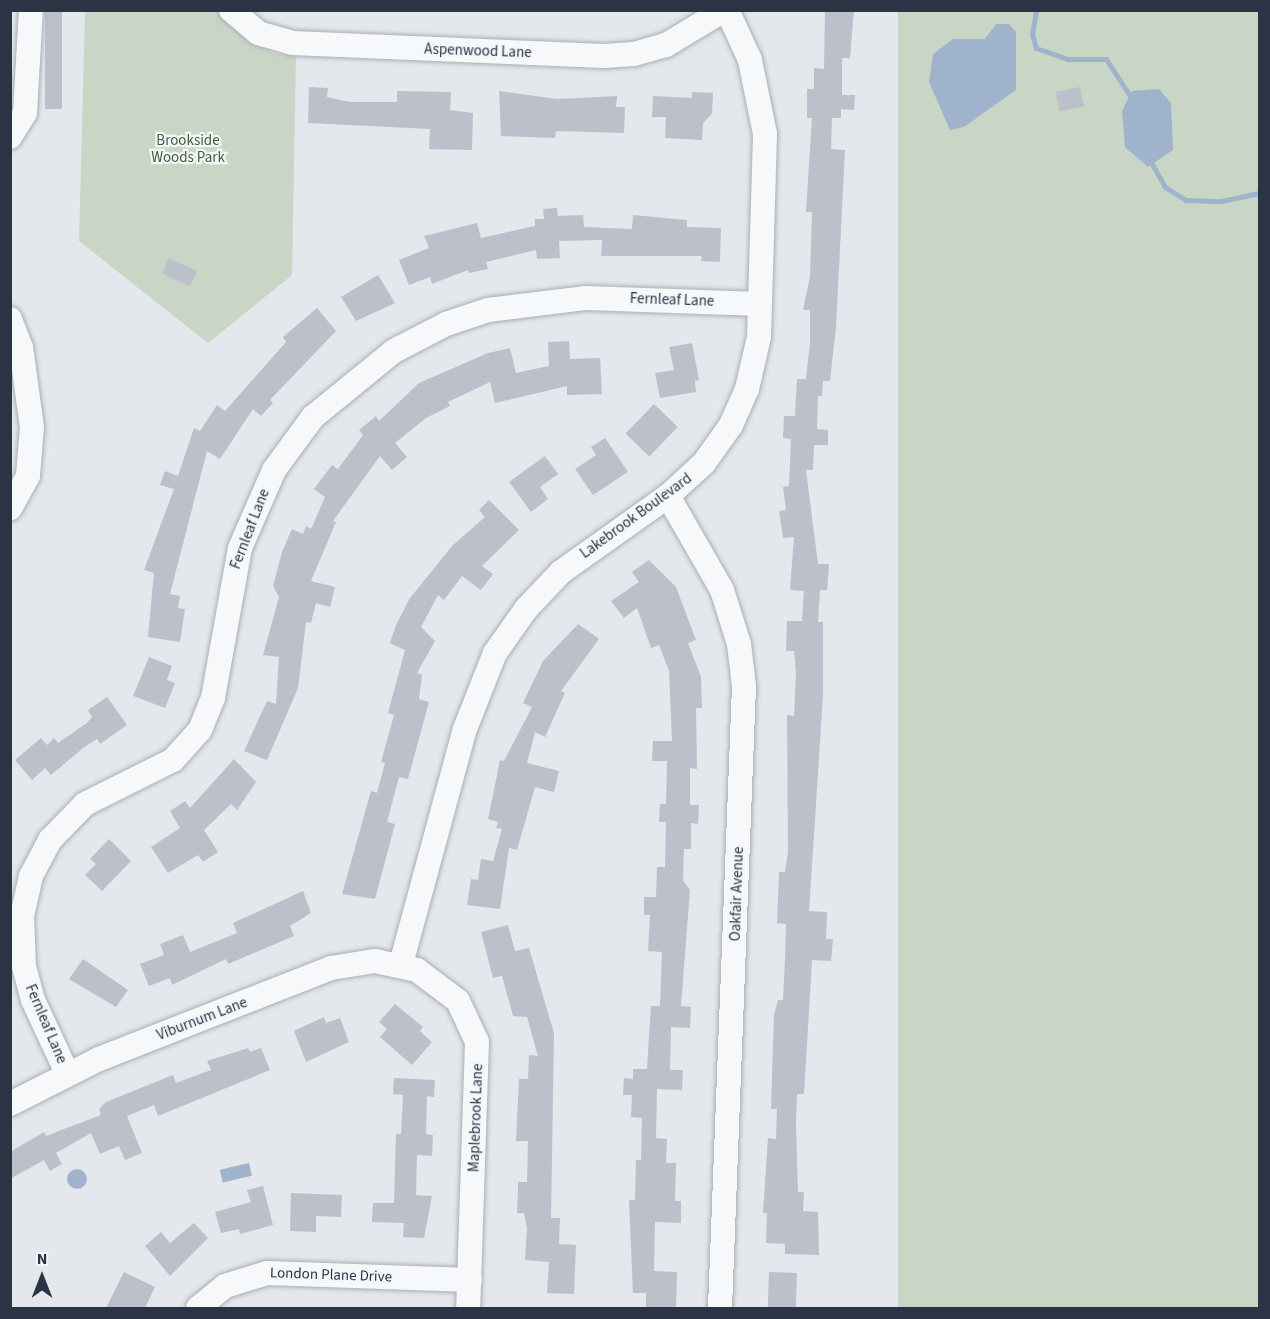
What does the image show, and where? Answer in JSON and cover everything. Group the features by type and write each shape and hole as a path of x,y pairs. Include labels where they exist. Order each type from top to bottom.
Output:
{"street":[{"path":"10,137 25,113 31,10"},
{"name":"Aspenwood Lane","path":"231,10 258,33 299,44 621,56 666,45 726,10"},
{"name":"Lakebrook Boulevard","path":"401,964 465,729 492,660 526,609 561,572 668,496 711,456 740,409 756,354 760,304 764,121 750,60 726,10"},
{"name":"Fernleaf Lane","path":"67,1072 33,1000 24,966 22,916 31,876 50,840 84,804 173,760 200,730 213,698 240,548 274,470 313,417 394,351 446,324 488,310 586,298 760,304"},
{"path":"10,319 21,346 32,427 28,476 10,508"},
{"name":"Oakfair Avenue","path":"668,496 722,590 735,629 744,686 720,1308"},
{"name":"Viburnum Lane","path":"10,1104 67,1072 331,968 366,961 401,964"},
{"name":"Maplebrook Lane","path":"401,964 446,988 465,1011 477,1042 468,1308"},
{"name":"London Plane Drive","path":"200,1306 225,1286 267,1272 470,1280"}],"green space":[{"name":"Brookside Woods Park","path":"85,11 217,11 248,42 276,54 296,56 292,275 208,343 79,241"},
{"path":"898,11 1259,11 1259,1308 898,1308"}],"water":[{"path":"996,24 1009,24 1016,32 1016,90 964,127 950,130 929,82 933,54 953,39 985,39"},
{"path":"1159,89 1171,103 1173,150 1148,167 1125,147 1122,111 1132,91"},
{"path":"249,1163 252,1176 223,1182 220,1170"},
{"path":"77,1169 84,1172 87,1179 84,1186 77,1189 70,1186 67,1179 70,1172"}],"building":[{"path":"45,10 62,10 62,109 45,109"},
{"path":"825,10 854,10 850,58 842,58 842,95 855,95 854,110 841,109 841,118 832,118 831,149 845,150 836,327 830,381 823,381 822,396 818,396 817,429 828,430 828,445 814,445 813,470 806,470 818,564 829,564 827,590 820,590 818,622 823,622 823,696 809,911 827,912 826,939 833,939 831,961 812,960 804,1094 797,1094 796,1124 798,1192 804,1192 803,1211 818,1212 819,1255 785,1254 785,1244 766,1243 767,1213 763,1213 768,1138 776,1139 777,1109 771,1109 774,1015 778,1000 783,1000 785,959 786,924 777,923 779,872 785,872 788,852 787,715 794,716 796,673 794,651 786,651 787,621 802,621 804,591 790,590 794,537 783,538 779,511 786,510 783,487 789,486 791,439 783,438 784,416 795,416 797,379 806,379 810,343 810,310 803,310 810,277 812,212 806,212 812,118 807,118 807,89 814,89 814,68 824,69"},
{"path":"309,87 328,88 327,97 350,102 397,102 397,91 451,92 450,110 473,113 472,150 429,149 430,129 308,123"},
{"path":"1080,87 1084,107 1059,111 1055,92"},
{"path":"499,91 557,99 617,96 616,107 625,107 624,133 556,131 555,138 501,136"},
{"path":"692,92 713,93 712,114 703,123 702,140 665,138 666,117 652,117 653,96 692,98"},
{"path":"557,208 558,216 583,215 584,227 632,229 633,215 687,220 687,227 721,228 720,262 701,261 702,256 601,256 602,240 559,241 560,258 537,259 536,250 486,262 488,269 469,273 468,270 432,284 430,277 409,285 399,260 429,248 424,236 477,223 481,238 535,226 535,219 544,219 543,209"},
{"path":"169,258 197,271 190,287 162,273"},
{"path":"378,275 395,303 356,321 341,297"},
{"path":"317,308 336,331 270,400 273,403 261,416 253,409 220,459 207,451 170,594 180,596 178,608 185,609 180,642 148,637 154,573 144,570 174,489 160,485 165,471 178,476 194,428 200,431 217,405 225,411 286,342 283,337"},
{"path":"569,341 570,359 600,358 602,394 567,395 567,386 495,403 490,382 448,402 450,406 426,418 395,443 407,457 392,470 380,456 333,521 336,522 311,581 335,587 330,607 316,603 311,623 306,622 298,688 267,760 244,751 267,701 276,704 279,657 263,655 279,597 273,586 282,552 292,529 303,534 306,526 311,529 325,497 314,489 332,465 338,469 363,435 359,430 376,416 379,421 419,383 488,353 510,348 516,373 549,366 548,342"},
{"path":"692,343 699,380 695,381 696,392 660,398 655,373 674,370 669,347"},
{"path":"654,404 678,427 649,456 626,433"},
{"path":"605,438 628,472 593,495 575,469 596,455 591,447"},
{"path":"545,456 558,474 540,487 548,499 531,512 509,482"},
{"path":"489,500 519,530 482,566 493,574 481,590 462,576 444,600 438,595 421,627 435,641 417,673 422,675 419,699 429,702 408,779 399,777 387,822 395,824 375,899 342,894 371,791 377,793 385,763 381,762 394,715 388,713 405,650 390,643 396,625 410,598 453,545 485,517 479,510"},
{"path":"649,560 676,587 696,640 688,643 701,677 702,708 696,708 697,769 690,768 690,805 699,805 698,824 691,823 691,849 684,849 683,881 690,890 681,1006 691,1007 690,1028 671,1027 670,1070 683,1070 682,1090 657,1089 656,1138 667,1139 666,1163 676,1163 675,1201 681,1201 681,1223 655,1222 654,1271 677,1272 676,1306 670,1308 646,1308 646,1293 633,1293 629,1200 635,1200 636,1160 641,1160 642,1118 631,1117 632,1095 623,1095 624,1078 633,1079 633,1069 647,1069 651,1006 660,1006 662,952 648,951 650,915 644,915 644,897 656,897 657,867 665,867 666,822 659,822 660,804 666,804 667,761 652,761 653,741 672,741 669,671 659,645 651,648 637,608 624,618 611,601 639,582 632,572"},
{"path":"578,624 599,639 561,691 565,693 545,737 535,732 527,763 559,771 554,792 535,787 517,850 509,848 500,909 467,905 471,879 478,880 481,859 493,861 502,829 496,828 498,822 488,819 500,760 504,761 532,707 523,703 543,661"},
{"path":"149,657 172,666 167,680 175,683 165,708 133,696"},
{"path":"107,697 127,725 100,744 97,739 83,748 51,775 45,768 32,780 15,760 41,738 47,745 54,738 58,743 87,723 92,717 88,710"},
{"path":"234,759 256,782 237,810 231,804 204,830 218,852 203,862 198,855 168,873 151,847 180,828 170,811 185,801 190,808"},
{"path":"109,839 131,861 102,891 85,875 96,864 90,859"},
{"path":"303,891 311,913 290,926 294,936 228,964 226,959 172,985 170,978 149,986 140,964 164,955 160,944 183,935 190,952 237,933 233,923"},
{"path":"508,925 515,951 529,948 554,1033 551,1218 560,1218 559,1244 576,1245 574,1294 547,1293 549,1262 525,1260 527,1228 524,1213 517,1213 518,1182 527,1182 528,1141 516,1141 519,1079 528,1079 529,1055 538,1056 527,1017 513,1016 502,976 493,978 481,932"},
{"path":"83,959 128,990 116,1007 69,979"},
{"path":"395,1004 423,1027 420,1031 432,1042 412,1065 380,1037 387,1029 379,1022"},
{"path":"324,1017 326,1023 340,1018 349,1042 306,1062 294,1031"},
{"path":"248,1048 250,1052 261,1048 270,1070 158,1116 154,1105 127,1116 142,1153 125,1160 119,1146 100,1154 91,1133 56,1153 62,1164 50,1171 44,1160 10,1179 10,1152 44,1132 46,1136 101,1115 99,1109 106,1102 173,1075 176,1083 211,1070 207,1061"},
{"path":"394,1078 435,1080 434,1097 427,1096 426,1134 433,1135 432,1156 417,1155 416,1195 432,1196 424,1238 403,1237 404,1223 372,1222 373,1203 394,1203 396,1134 401,1134 403,1095 393,1094"},
{"path":"263,1186 273,1225 240,1234 239,1229 221,1233 215,1212 251,1202 247,1190"},
{"path":"291,1193 342,1195 341,1217 316,1216 316,1232 290,1231"},
{"path":"194,1223 208,1238 170,1276 145,1246 161,1232 170,1243"},
{"path":"124,1272 155,1287 145,1308 106,1308"},
{"path":"769,1272 797,1273 796,1308 768,1308"}],"waterway":[{"path":"1036,10 1032,34 1036,48 1068,59 1106,59 1132,99"},
{"path":"1150,160 1165,187 1186,200 1221,201 1260,193"}]}
